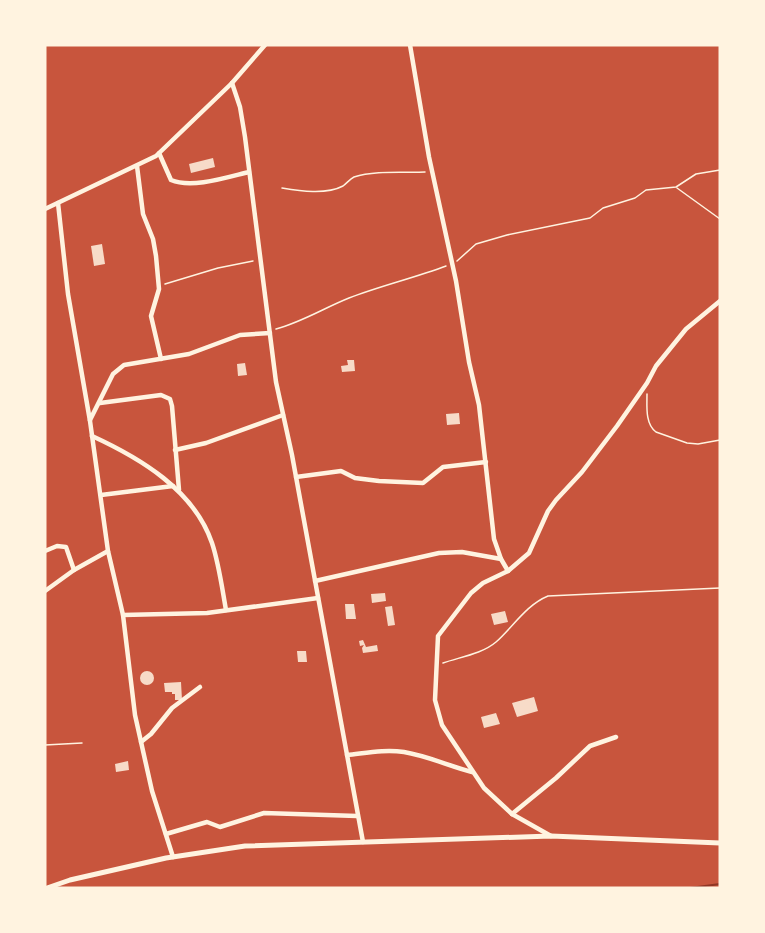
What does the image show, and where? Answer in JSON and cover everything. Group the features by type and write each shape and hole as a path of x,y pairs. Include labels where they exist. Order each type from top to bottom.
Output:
{"street":[{"path":"45,209 137,166 159,153 232,83 265,45"},
{"path":"410,45 432,172 478,405 494,538 508,571"},
{"path":"232,83 240,107 276,382 339,704 363,842"},
{"path":"159,153 171,180 179,183 205,181 249,172"},
{"path":"137,166 143,214 153,239 156,256 159,288 152,316 161,359"},
{"path":"58,203 68,294 90,421 108,551 123,615 135,715 153,792 173,857"},
{"path":"551,836 512,814 484,788 442,725 435,700 438,636 471,593 483,583 508,571 529,553 548,511 593,458 647,383 656,366 686,329 720,301"},
{"path":"90,421 117,369 124,365 189,354 240,335 270,332"},
{"path":"100,403 166,396 172,406 179,490"},
{"path":"175,450 206,443 283,414"},
{"path":"92,436 119,449 179,490 203,523 212,543 226,610"},
{"path":"296,477 341,471 355,477 379,481 423,483 443,467 486,462"},
{"path":"101,495 173,486"},
{"path":"45,551 57,546 66,547 74,570"},
{"path":"45,591 74,570 108,551"},
{"path":"315,581 439,554 462,552 501,559"},
{"path":"123,615 207,613 318,598"},
{"path":"141,742 151,734 172,708 200,687"},
{"path":"512,814 590,746 616,737"},
{"path":"347,756 376,751 401,751 472,772"},
{"path":"166,834 207,822 220,827 264,813 357,816"},
{"path":"47,888 70,880 173,857 245,846 551,836 720,843"}],"path":[{"path":"270,332 365,292 452,265 476,244 507,235 590,218 603,208 635,198 646,190 677,187 696,174 720,170"},
{"path":"282,188 306,191 328,189 342,186 355,177 383,173 432,172"},
{"path":"677,187 720,219"},
{"path":"159,288 218,268 260,260"},
{"path":"647,383 648,414 652,429 687,443 698,444 720,440"},
{"path":"436,665 483,650 494,644 536,601 548,596 720,588"},
{"path":"45,745 82,743"}],"building":[{"path":"213,158 215,167 191,173 189,164"},
{"path":"102,244 105,264 94,266 91,246"},
{"path":"347,360 354,360 355,371 342,372 341,366 348,365"},
{"path":"245,363 247,375 238,376 237,364"},
{"path":"459,413 460,424 447,425 446,414"},
{"path":"385,593 386,601 372,603 371,594"},
{"path":"345,604 354,604 356,619 346,619"},
{"path":"392,606 395,625 388,626 385,607"},
{"path":"505,611 508,622 494,625 491,614"},
{"path":"363,640 366,647 377,645 378,651 363,653 364,645 360,646 359,641"},
{"path":"297,651 306,651 307,662 298,662"},
{"path":"147,671 152,673 154,678 152,683 147,685 142,683 140,678 142,673"},
{"path":"181,682 182,700 175,700 175,694 165,692 164,683"},
{"path":"534,697 538,711 517,717 512,703"},
{"path":"496,713 500,724 484,728 481,717"},
{"path":"128,761 129,770 116,772 115,764"}],"waterway":[{"path":"690,888 720,884"}]}
